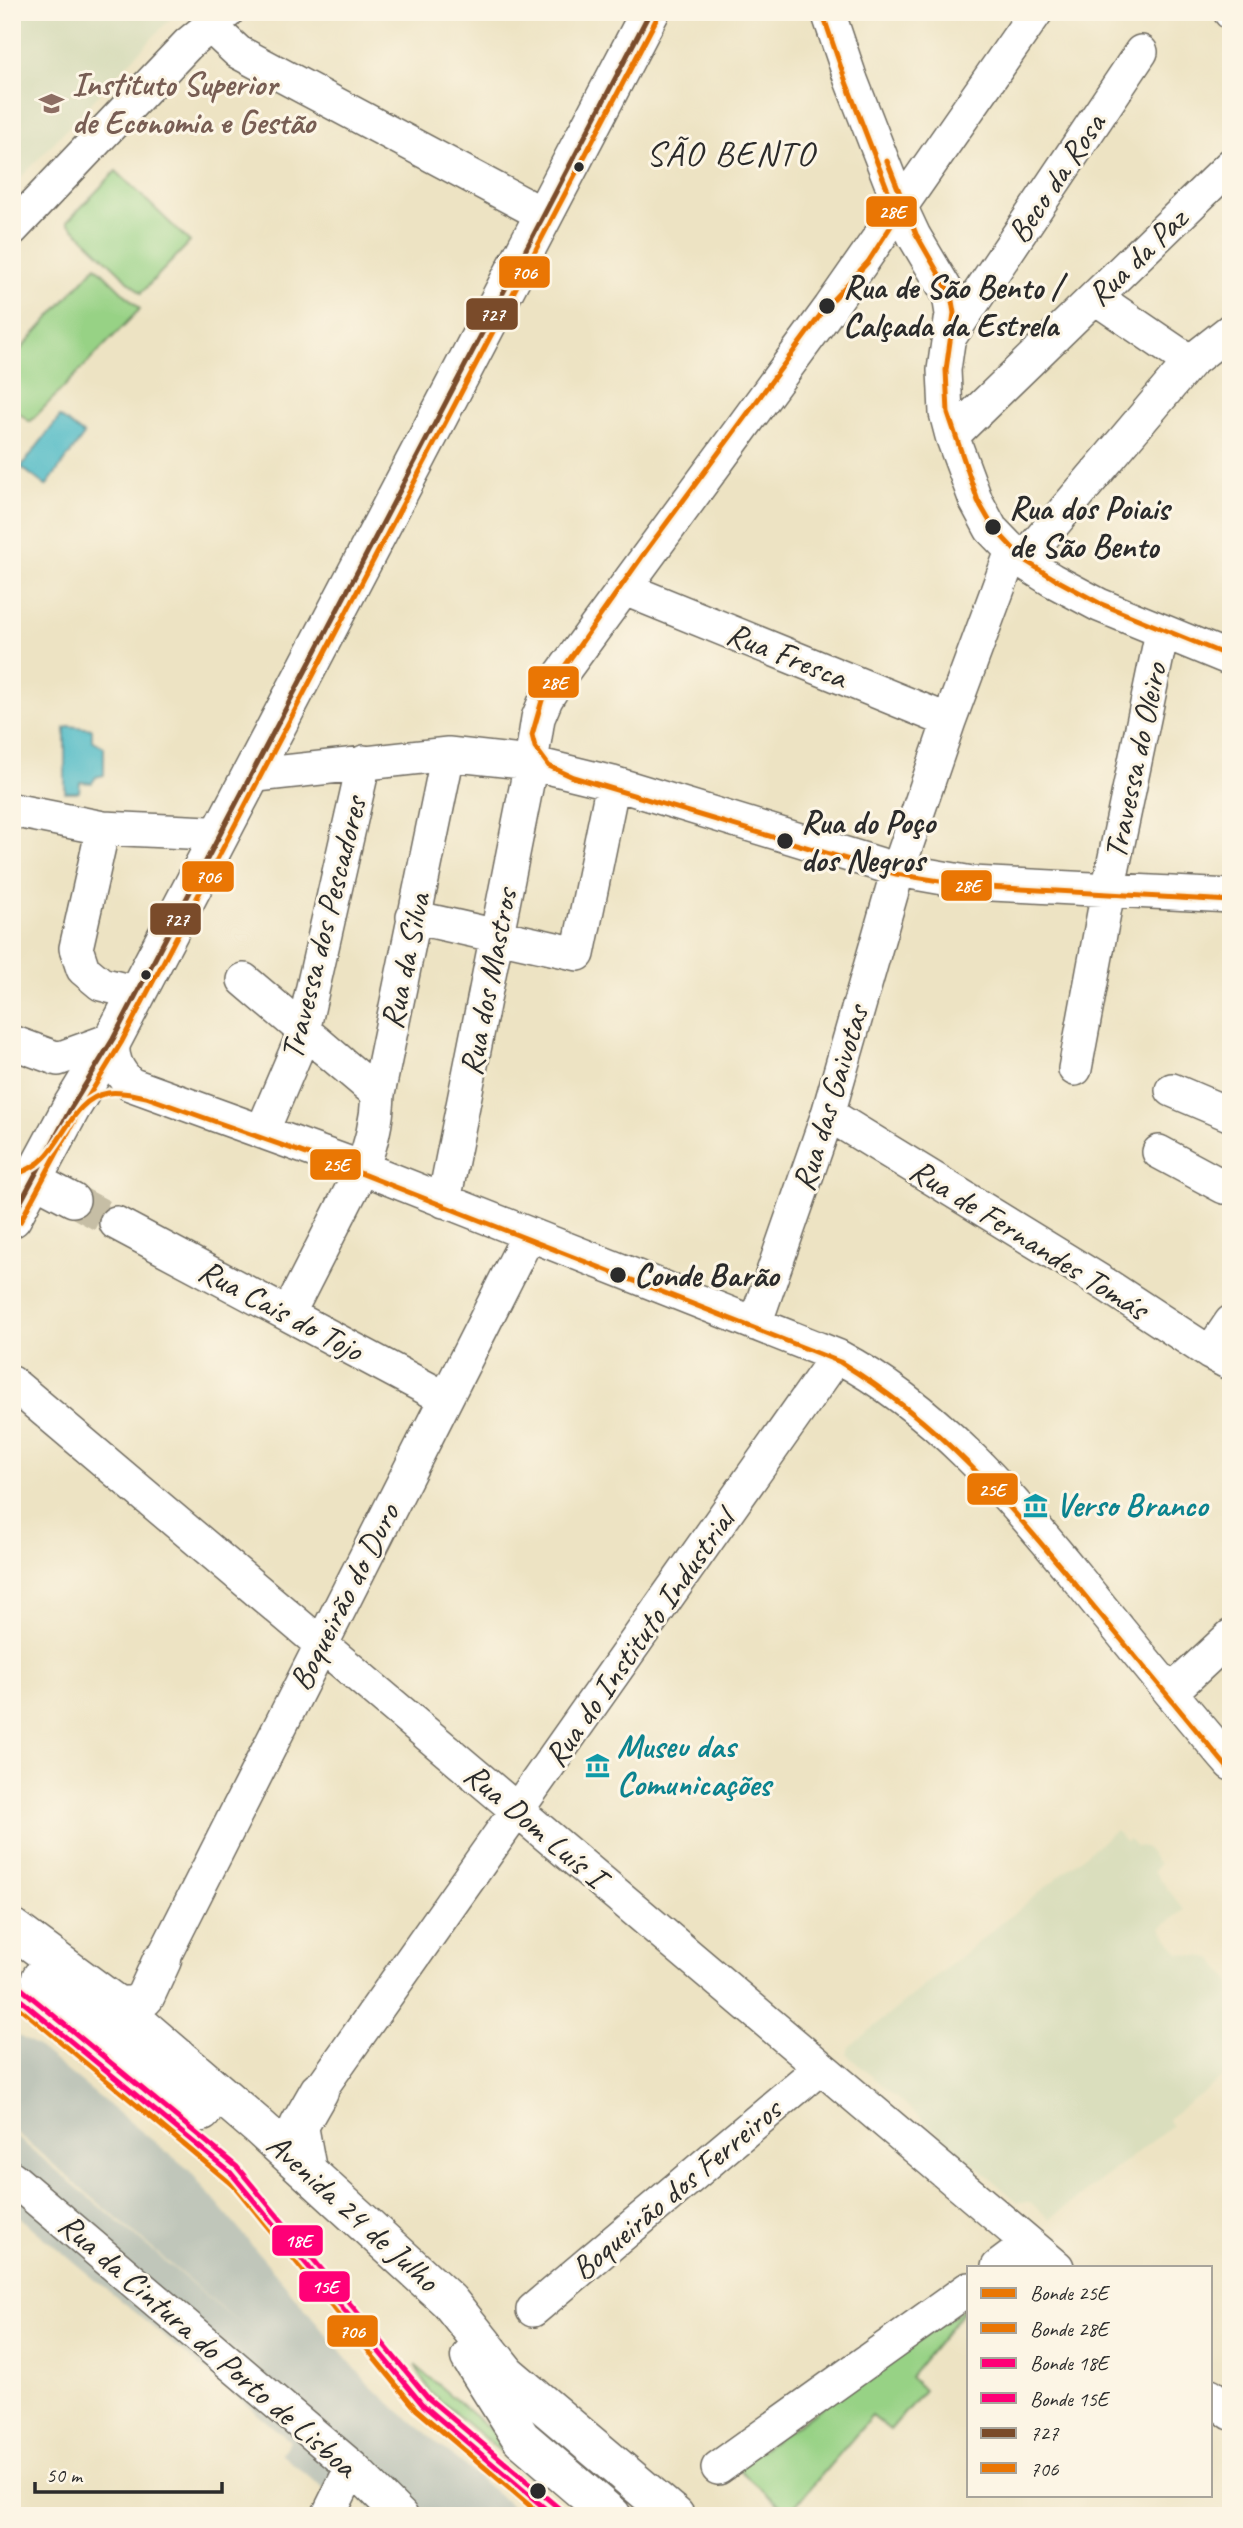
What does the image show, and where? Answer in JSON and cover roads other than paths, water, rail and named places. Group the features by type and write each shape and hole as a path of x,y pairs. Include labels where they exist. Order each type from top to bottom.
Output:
{"main road":[{"path":"12,1218 71,1108 113,1039 650,12"},
{"name":"Avenida 24 de Julho","path":"12,1928 118,2006 307,2169 449,2301 507,2374 675,2516"},
{"name":"Avenida 24 de Julho","path":"12,1955 253,2155 450,2325 521,2438 612,2516"},
{"path":"118,2006 135,2005 145,1997 162,1960"},
{"path":"307,2169 299,2126 319,2091"}],"street":[{"path":"828,12 900,206 914,236 949,295 952,314 944,370 946,413 976,501 991,528 1017,556 1099,605 1231,659"},
{"name":"Rua dos Mastros","path":"444,1201 538,718 546,699 562,673 830,309 1036,12"},
{"path":"12,229 188,44 218,19 238,52 544,215"},
{"name":"Beco da Rosa","path":"948,340 1141,52"},
{"name":"Rua da Paz","path":"952,436 1231,165"},
{"path":"1096,298 1190,362"},
{"name":"Rua das Gaivotas","path":"755,1324 828,1114 898,870 949,721 1017,556 1190,362 1231,330"},
{"name":"Rua Fresca","path":"625,589 949,721"},
{"name":"Travessa do Oleiro","path":"1075,1069 1108,891 1162,632"},
{"path":"253,772 257,775 448,754 531,763 612,783 898,870 972,883 1231,896"},
{"name":"Rua da Silva","path":"288,1314 362,1168 377,1117 378,1094 448,754"},
{"name":"Travessa dos Pescadores","path":"262,1132 303,1030 364,762"},
{"path":"413,918 578,954 612,783"},
{"path":"12,810 103,828 209,833 219,836"},
{"path":"103,828 76,948 82,969 101,984 137,993"},
{"path":"244,980 378,1094"},
{"path":"12,1042 58,1059 113,1039 112,1055 118,1071 130,1084 362,1168 838,1356 887,1385 916,1408 992,1480 1046,1539 1231,1764"},
{"path":"1172,1090 1231,1115"},
{"name":"Rua de Fernandes Tomás","path":"828,1114 1220,1358"},
{"path":"1159,1152 1224,1187"},
{"path":"33,1179 73,1200"},
{"name":"Rua Cais do Tojo","path":"116,1223 445,1398"},
{"name":"Boqueirão do Duro","path":"162,1960 529,1234"},
{"path":"1220,1358 1231,1322"},
{"name":"Rua do Instituto Industrial","path":"319,2091 838,1356"},
{"name":"Rua Dom Luís I","path":"12,1383 1056,2266"},
{"path":"1171,1692 1231,1636"},
{"name":"Boqueirão dos Ferreiros","path":"533,2310 820,2068"},
{"name":"Rua da Cintura do Porto de Lisboa","path":"12,2178 352,2467 401,2516"},
{"path":"999,2266 1010,2258 1020,2266"},
{"path":"718,2469 967,2290"},
{"path":"1212,2397 1231,2413"},
{"path":"328,2516 352,2467"}],"water":[{"path":"60,417 84,435 46,486 21,467"},
{"path":"69,726 92,729 92,740 104,747 104,775 96,777 92,783 80,782 79,792 65,792 65,728"}],"tunnel":[{"path":"73,1200 116,1223"}],"tram line":[{"name":"28E","path":"822,12 892,201 891,226 868,262 827,306 646,551 543,697 532,735 535,747 549,766 573,777 896,874 971,886 1231,901"},
{"name":"28E","path":"887,161 916,234 951,295 954,313 946,370 948,413 978,501 993,527 1024,560 1053,578 1099,603 1231,657"},
{"name":"25E","path":"12,1176 41,1160 52,1149 79,1110 97,1096 118,1092 146,1097 360,1173 840,1362 910,1411 999,1495 1231,1772"},
{"name":"18E","path":"12,1981 237,2167 428,2398 568,2516"},
{"name":"15E","path":"12,1993 231,2173 422,2404 554,2516"}],"place":[{"name":"Instituto Superior de Economia e Gestão","path":"52,103"},
{"name":"Rua de São Bento / Calçada da Estrela","path":"827,306"},
{"name":"Rua dos Poiais de São Bento","path":"993,527"},
{"name":"Rua do Poço dos Negros","path":"785,841"},
{"name":"Conde Barão","path":"618,1275"},
{"name":"Verso Branco","path":"1036,1505"},
{"name":"Museu das Comunicações","path":"597,1765"}],"district":[{"name":"SÃO BENTO","path":"731,153"}]}
